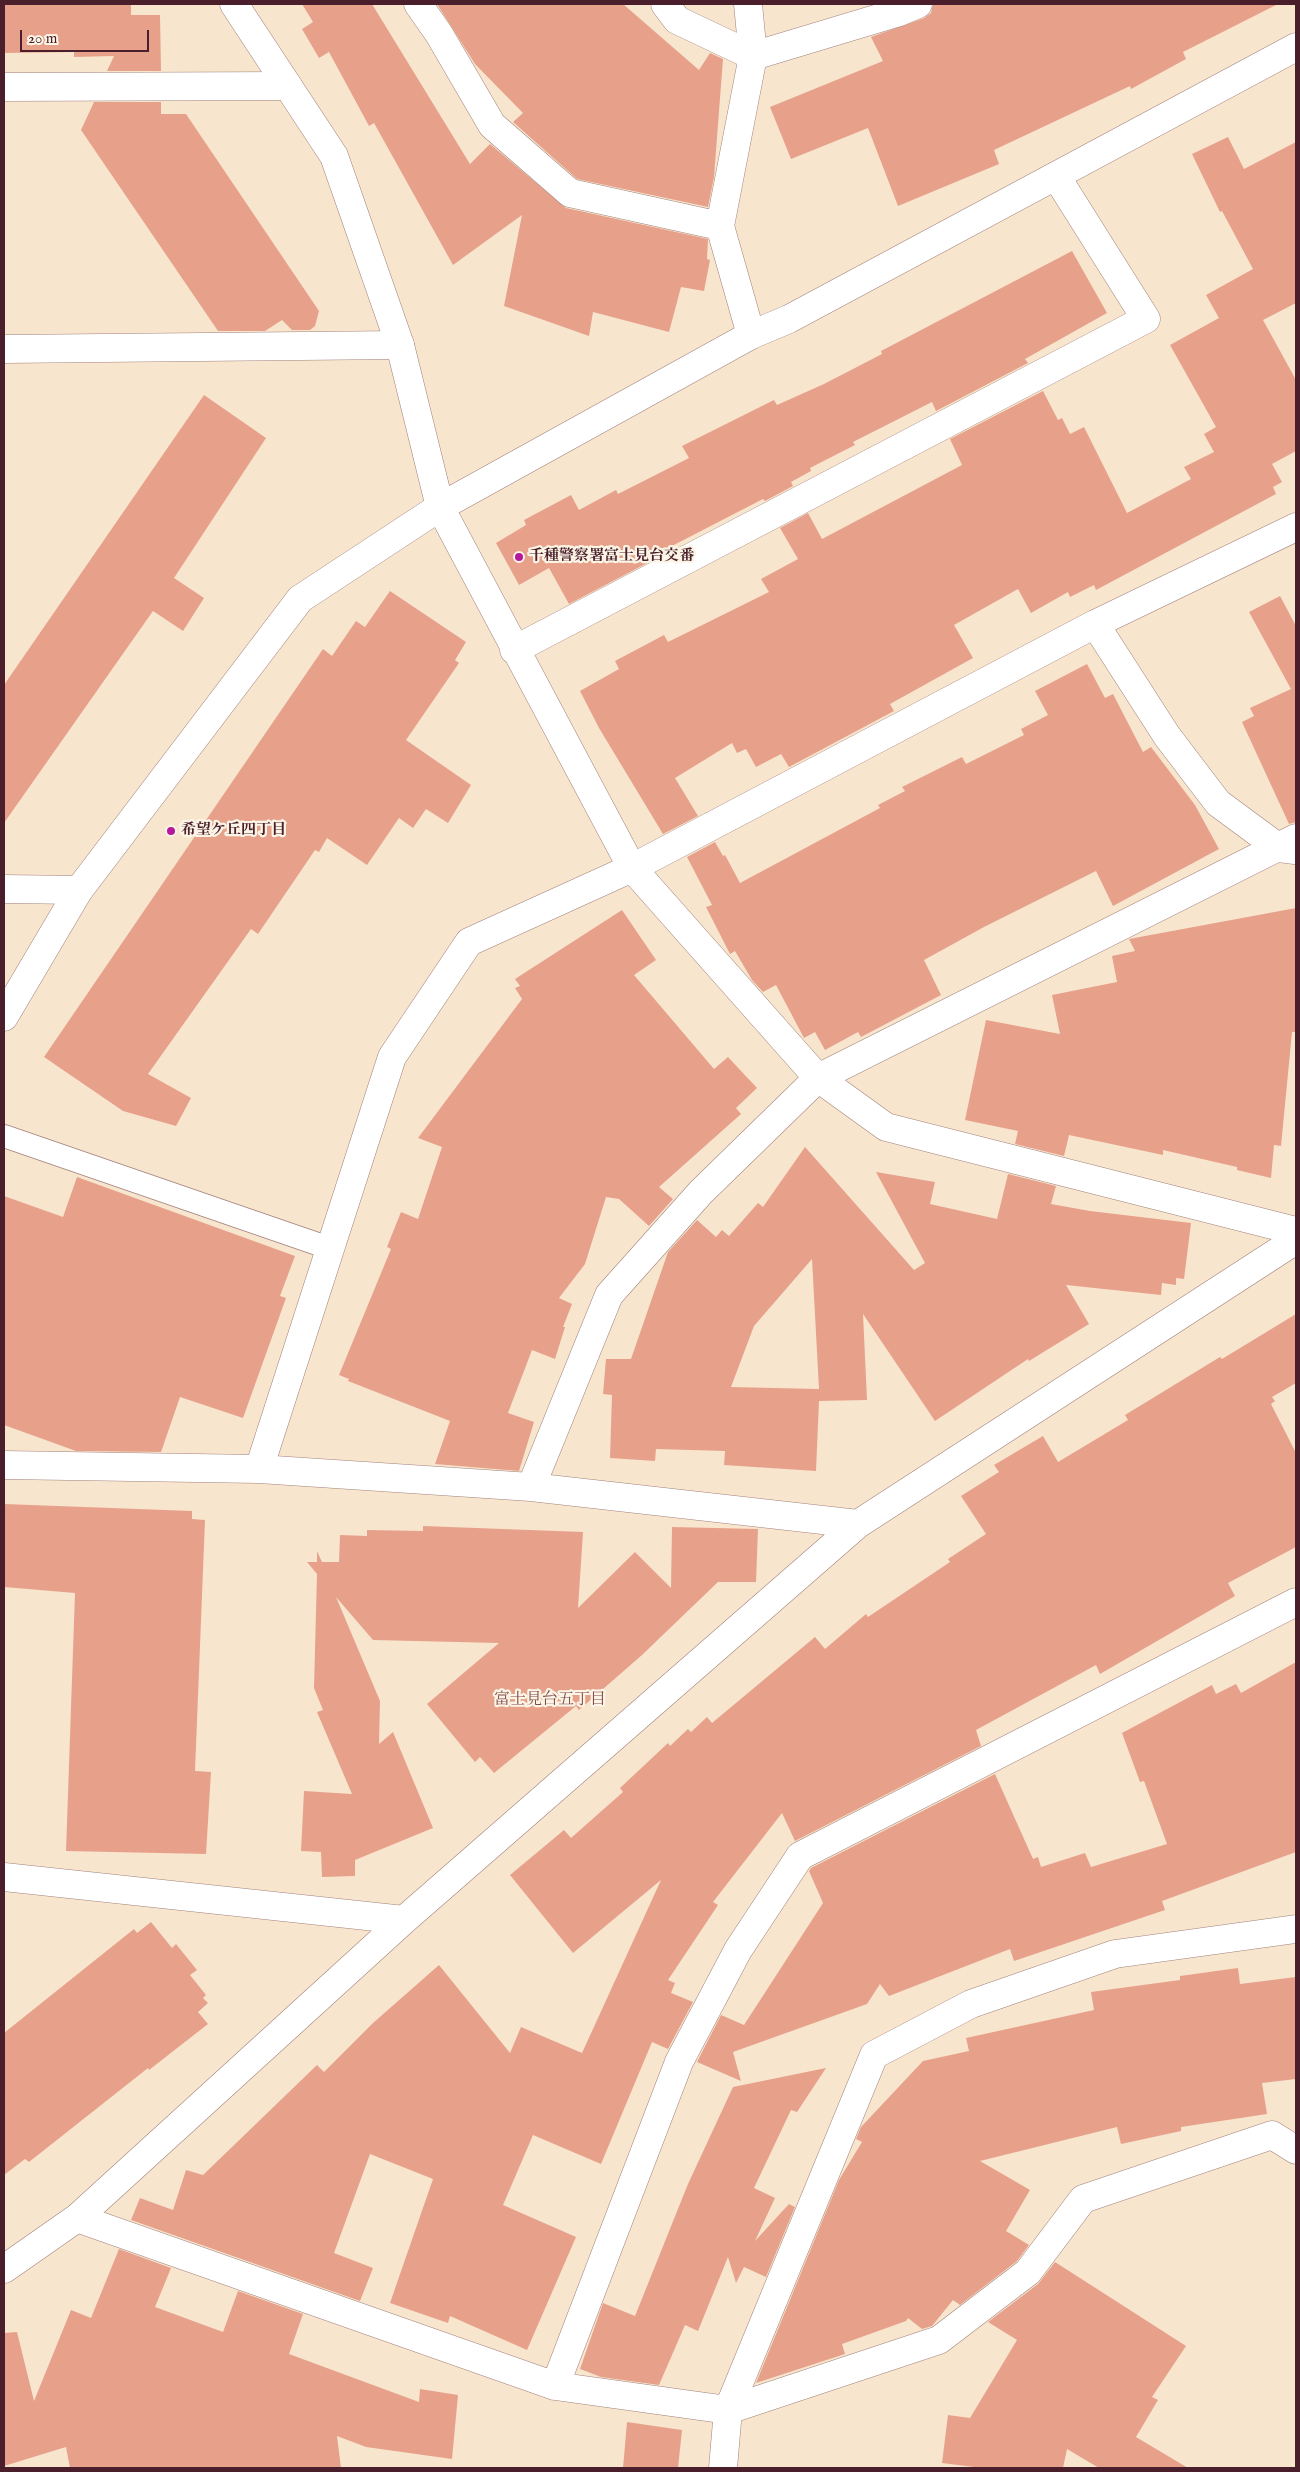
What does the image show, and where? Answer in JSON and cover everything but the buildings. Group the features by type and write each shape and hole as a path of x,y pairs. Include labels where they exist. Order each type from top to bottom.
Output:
{"street":[{"path":"234,4 334,156 400,345 440,507 514,650 632,868 818,1078 886,1127 1296,1231"},
{"path":"418,4 492,125 570,193 720,226"},
{"path":"665,4 677,20 753,56 899,12 918,4"},
{"path":"748,4 753,56 720,226 751,335"},
{"path":"4,1017 79,890 300,599 440,507 751,335 790,319 1296,47"},
{"path":"4,87 288,86"},
{"path":"514,650 1146,318 1056,176"},
{"path":"4,349 400,345"},
{"path":"259,1469 392,1057 470,942 632,868 1095,624 1296,527"},
{"path":"1095,624 1168,736 1218,803 1290,845"},
{"path":"531,1488 609,1295 701,1192 818,1078 1290,845"},
{"path":"4,889 79,890"},
{"path":"4,2269 77,2218 404,1920 858,1524 1296,1240"},
{"path":"4,1465 259,1469 531,1488 858,1524"},
{"path":"555,2386 679,2062 738,1950 800,1856 1296,1602"},
{"path":"4,1877 404,1920"},
{"path":"723,2468 728,2410 874,2055 971,2004 1115,1954 1296,1929"},
{"path":"77,2218 555,2386 728,2410 939,2340 1028,2272 1083,2199 1272,2135 1296,2150"}],"lane":[{"path":"4,1136 330,1248"}],"place":[{"name":"千種警察署富士見台交番","path":"519,557"},
{"name":"希望ケ丘四丁目","path":"171,831"}],"district":[{"name":"富士見台五丁目","path":"550,1701"}]}
